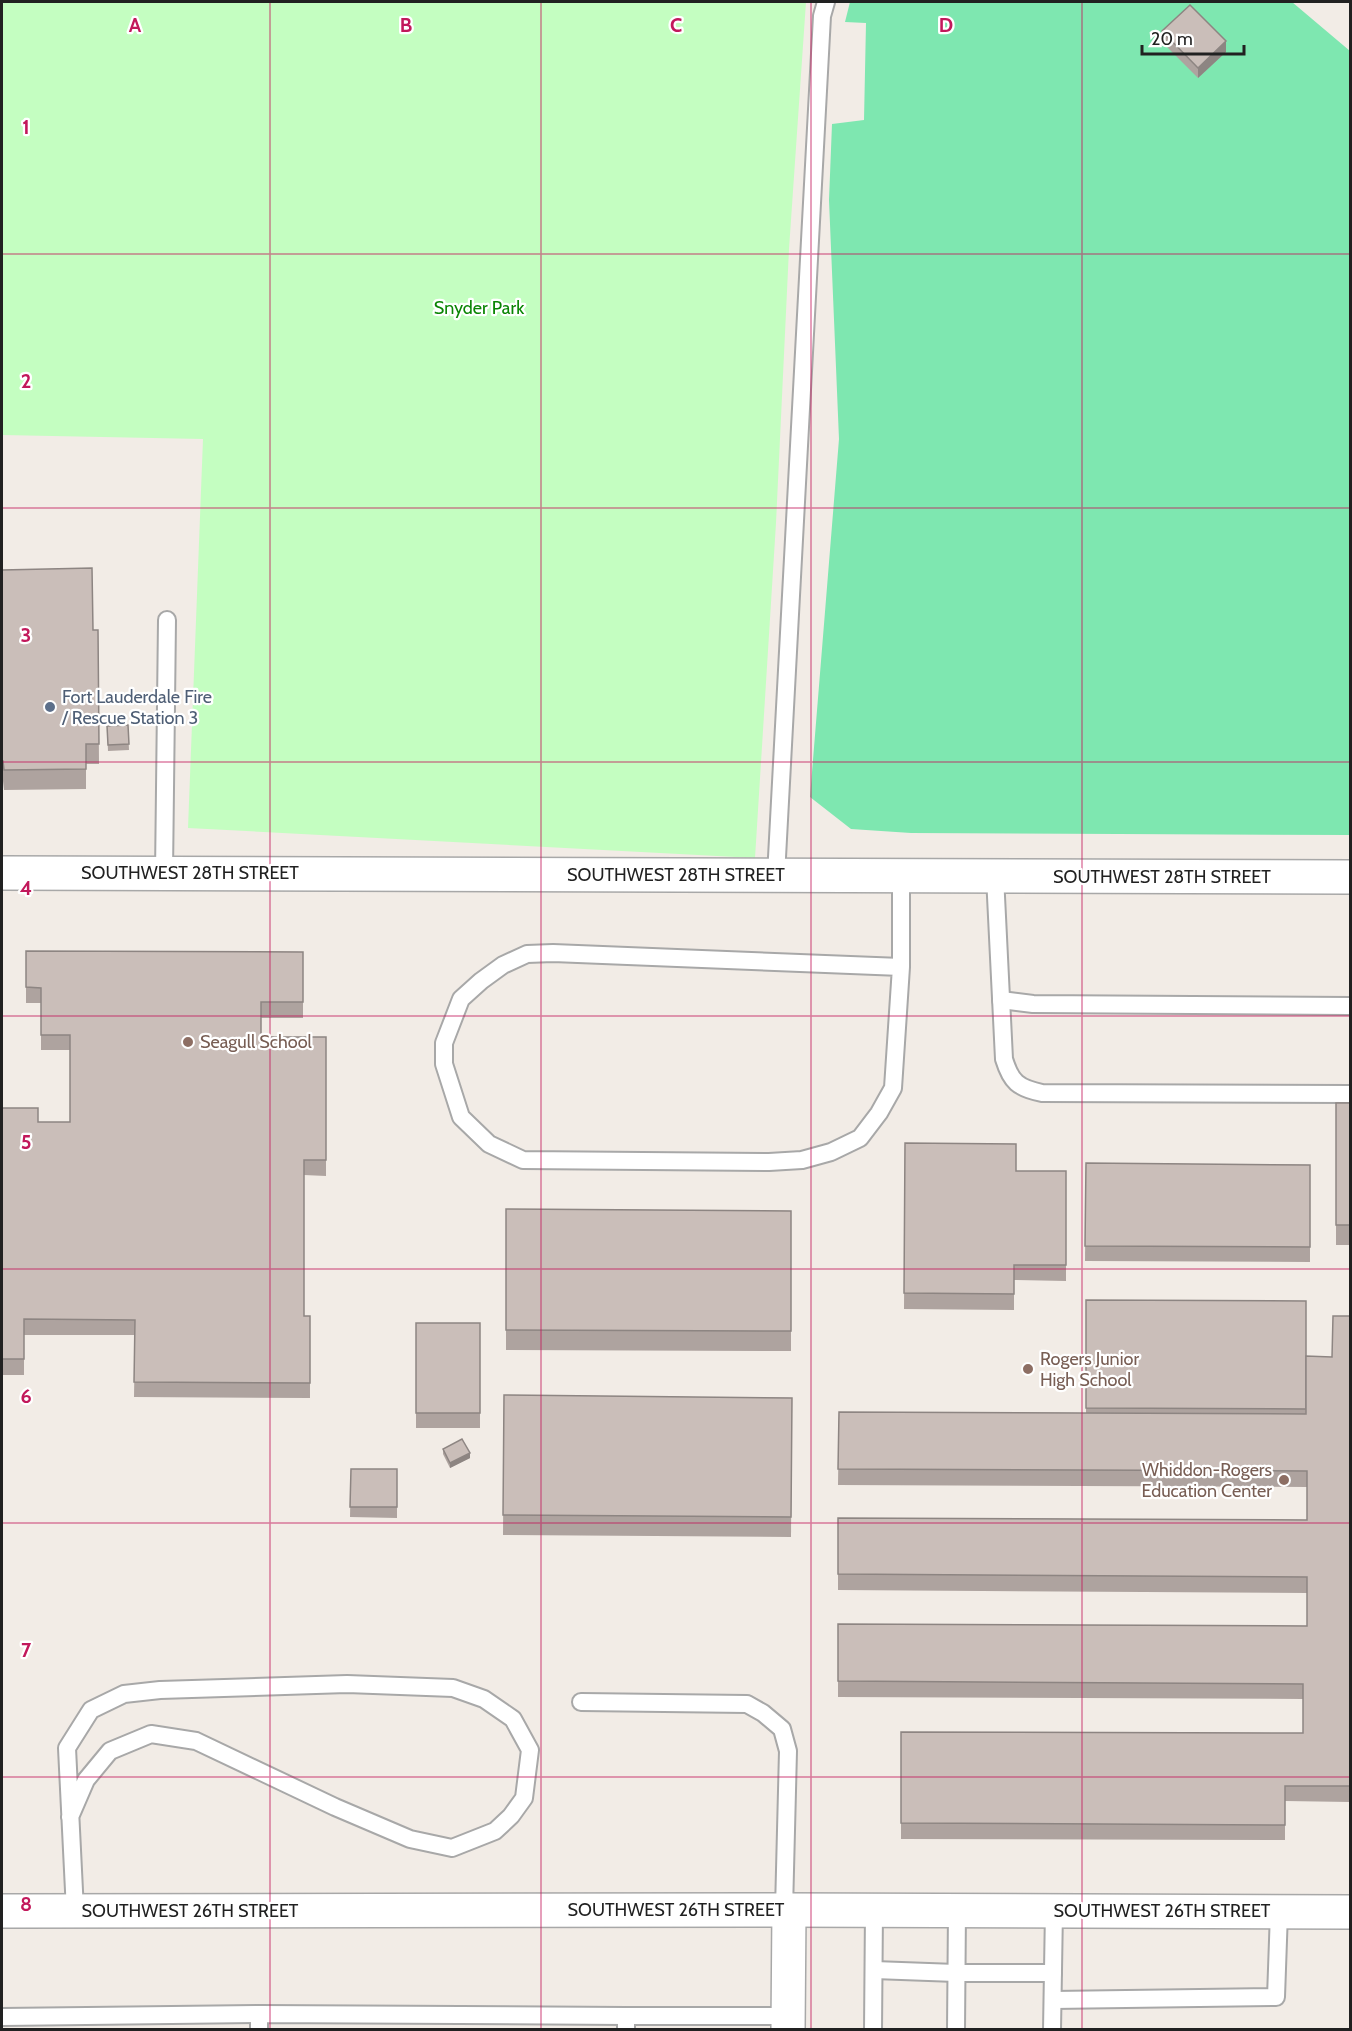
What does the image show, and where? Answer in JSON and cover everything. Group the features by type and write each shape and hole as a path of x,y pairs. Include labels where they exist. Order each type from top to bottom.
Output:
{"street":[{"name":"SOUTHWEST 28TH STREET","path":"2,873 1350,878"},
{"path":"787,1910 788,2023"},
{"name":"SOUTHWEST 26TH STREET","path":"2,1911 1350,1912"}],"lane":[{"path":"776,876 822,16 826,2"},
{"path":"164,873 167,620"},
{"path":"901,876 901,967 893,1088 879,1113 860,1138 831,1152 802,1160 757,1162 523,1160 489,1144 462,1117 444,1064 444,1043 461,999 496,970 527,954 553,953 901,967"},
{"path":"995,876 1004,1059 1010,1077 1025,1089 1042,1093 1350,1095"},
{"path":"1001,1000 1034,1004 1350,1006"},
{"path":"70,1817 86,1780 110,1751 150,1734 196,1740 346,1812 410,1839 452,1848 495,1831 511,1816 524,1798 530,1750 513,1719 484,1699 453,1688 347,1684 160,1690 124,1694 91,1710 67,1748 70,1817 75,1911"},
{"path":"581,1702 747,1704 764,1713 782,1729 788,1751 787,1910"},
{"path":"873,2030 874,1910"},
{"path":"956,2030 957,1911"},
{"path":"1052,2030 1054,1911"},
{"path":"1053,2000 1276,1997 1279,1912"},
{"path":"874,1970 1053,1973"},
{"path":"2,2017 259,2022 788,2023"}],"green space":[{"name":"Snyder Park","path":"2,2 806,2 789,249 776,523 755,858 188,828 203,439 2,435"},
{"path":"850,2 1292,2 1350,51 1350,835 911,833 851,829 810,797 839,439 829,200 832,124 864,120 866,23 845,22"}],"building":[{"path":"1190,5 1226,41 1198,68 1162,31"},
{"name":"Fort Lauderdale Fire / Rescue Station 3","path":"92,568 93,630 98,630 99,744 86,744 86,769 4,770 2,761 2,570"},
{"path":"128,725 129,744 108,745 107,726"},
{"path":"26,951 303,952 303,1002 261,1002 261,1037 326,1037 326,1160 304,1160 304,1316 310,1316 310,1383 134,1382 135,1320 24,1319 24,1359 2,1359 2,1108 38,1108 38,1122 70,1122 70,1035 41,1035 41,988 26,987"},
{"path":"1336,1103 1350,1103 1350,1225 1336,1225"},
{"path":"905,1143 1016,1144 1016,1171 1066,1171 1066,1265 1014,1265 1014,1294 904,1293"},
{"path":"1086,1163 1310,1165 1310,1247 1085,1246"},
{"path":"506,1209 791,1211 791,1331 506,1330"},
{"path":"1086,1300 1306,1301 1306,1409 1086,1408"},
{"path":"1333,1316 1350,1316 1350,1786 1285,1786 1285,1825 901,1823 901,1732 1303,1733 1303,1684 838,1681 838,1624 1307,1626 1307,1577 838,1574 838,1518 1307,1520 1307,1471 838,1469 839,1412 1306,1414 1306,1356 1332,1357"},
{"path":"416,1323 480,1323 480,1413 416,1413"},
{"path":"504,1395 792,1398 791,1517 503,1515"},
{"path":"462,1439 470,1453 450,1463 443,1449"},
{"path":"351,1469 397,1469 397,1507 350,1507"}],"place":[{"name":"Fort Lauderdale Fire / Rescue Station 3","path":"50,707"},
{"name":"Seagull School","path":"188,1042"},
{"name":"Rogers Junior High School","path":"1028,1369"},
{"name":"Whiddon-Rogers Education Center","path":"1284,1480"}]}
